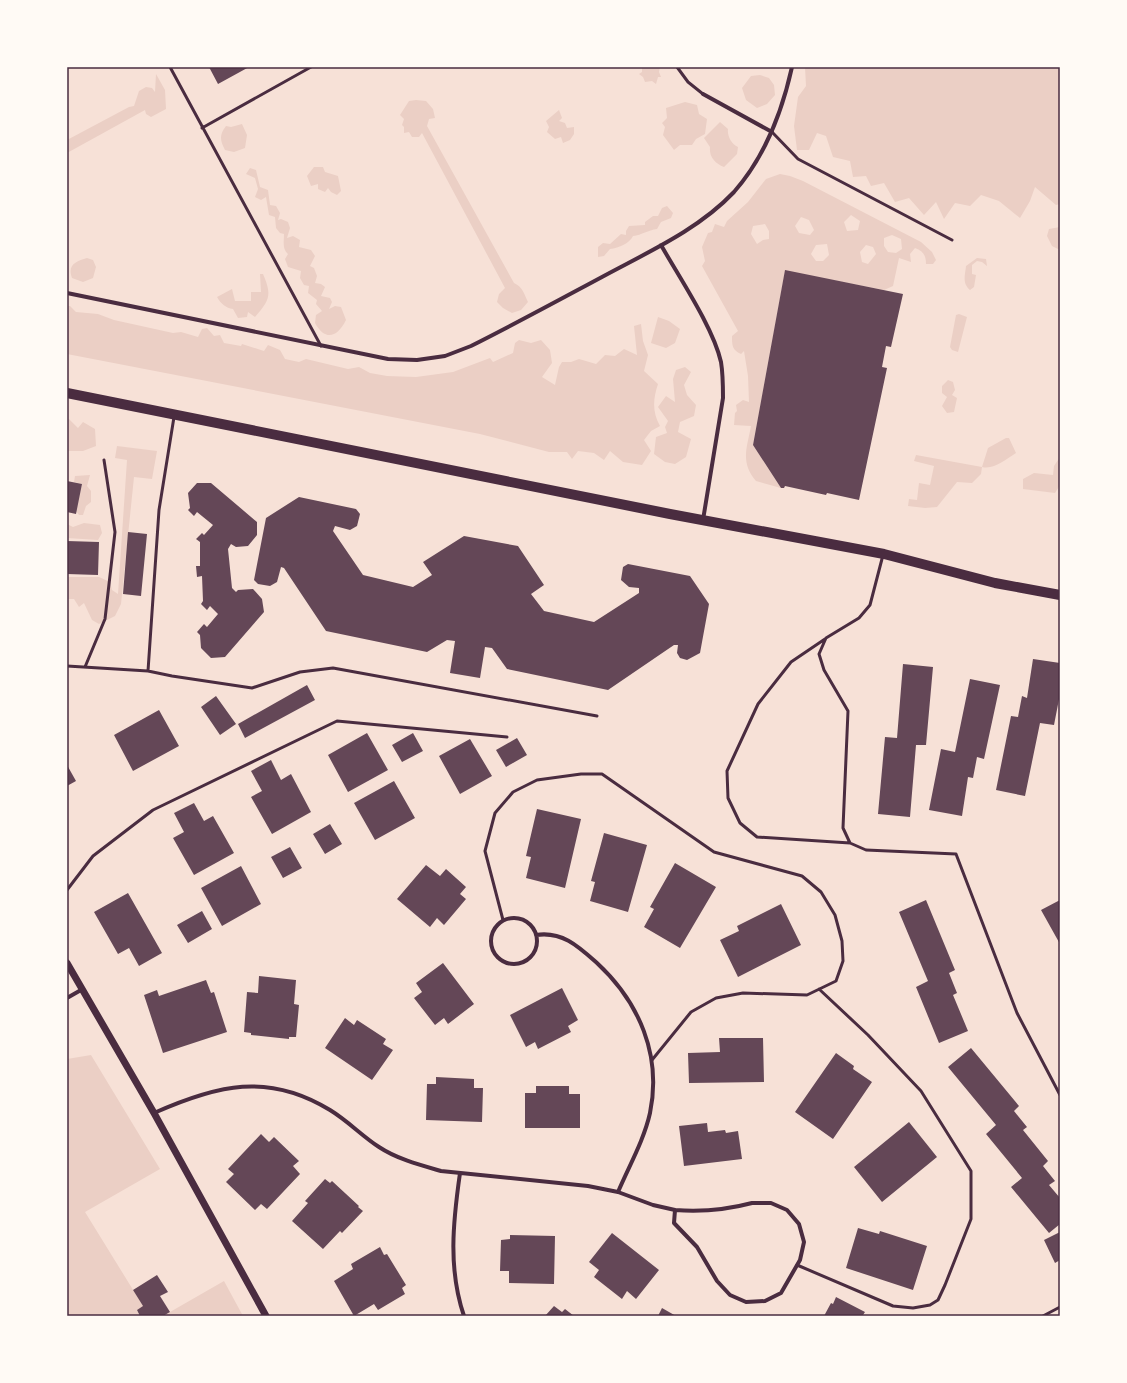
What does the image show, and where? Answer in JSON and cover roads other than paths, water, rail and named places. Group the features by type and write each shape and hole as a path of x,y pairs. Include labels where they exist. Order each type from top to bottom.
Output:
{"main road":[{"path":"67,393 703,520 884,554 995,583 1060,595"}],"street":[{"path":"67,294 388,359 418,360 445,356 478,343 661,245 703,219 734,191 756,162 772,132 782,107 792,67"},
{"path":"703,94 772,132"},
{"path":"661,245 710,336 720,361 723,379 723,398 703,520"},
{"path":"511,918 526,921 531,925 536,935 537,946 530,958 516,964 508,964 495,955 490,940 496,925 503,920 511,918"},
{"path":"536,935 549,933 559,936 582,949 624,992 644,1029 652,1060 653,1081 650,1112 644,1133 618,1192"},
{"path":"67,963 154,1113 266,1316"},
{"path":"67,998 82,990"},
{"path":"154,1113 203,1093 237,1086 267,1088 285,1091 308,1099 330,1110 379,1147 396,1156 441,1171 588,1186 618,1192 653,1205 675,1210 697,1212 717,1210 752,1203 771,1203 787,1210 799,1224 804,1242 797,1265 781,1293 765,1301 746,1302 730,1295 717,1281 697,1247 674,1223 675,1210"},
{"path":"460,1173 454,1212 452,1249 457,1295 464,1316"}],"lane":[{"path":"170,67 321,346"},
{"path":"202,128 311,67"},
{"path":"677,67 688,82 703,94"},
{"path":"772,132 798,159 952,240"},
{"path":"148,671 159,510 175,415"},
{"path":"85,667 105,619 115,532 104,460"},
{"path":"884,554 870,605 859,618 791,662 758,704 727,771 728,798 740,824 757,837 850,844 866,850 956,854 1016,1013 1060,1095"},
{"path":"826,638 819,654 824,670 848,711 843,828 850,844"},
{"path":"67,666 148,671 252,688 300,672 333,668 598,716"},
{"path":"67,890 93,856 153,810 337,721 507,737"},
{"path":"503,920 485,851 495,813 514,792 537,780 581,774 602,774 714,852 802,876 821,892 835,915 842,941 843,961 836,981 807,995 743,993 716,998 691,1012 652,1060"},
{"path":"797,1265 894,1306 913,1308 930,1305 938,1300 946,1286 971,1218 971,1171 921,1090 868,1035 819,989"},
{"path":"1043,1316 1060,1307"}]}
